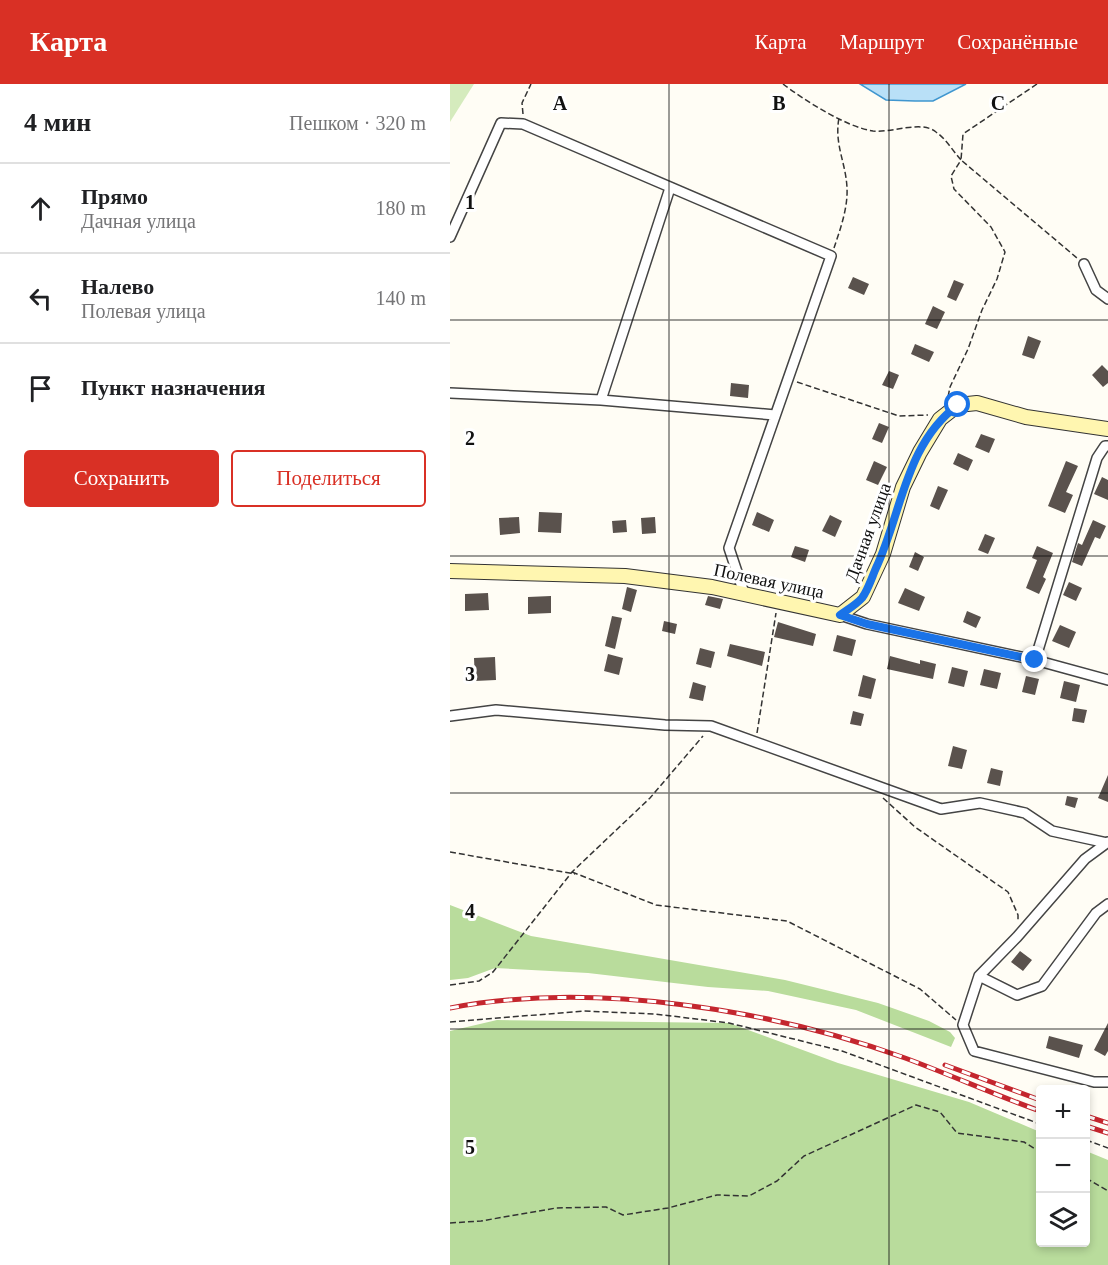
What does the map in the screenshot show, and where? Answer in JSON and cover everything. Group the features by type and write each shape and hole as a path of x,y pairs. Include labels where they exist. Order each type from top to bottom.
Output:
{"street":[{"path":"450,237 501,123 523,124 831,256 729,548 744,593"},
{"path":"601,400 670,188"},
{"path":"1084,264 1096,290 1108,299"},
{"path":"450,393 601,400 775,415"},
{"path":"944,415 958,405 977,403 1026,417 1108,429"},
{"name":"Дачная улица","path":"840,615 863,597 883,554 903,487 920,452 944,415"},
{"path":"1035,660 1097,458 1105,446 1108,446"},
{"name":"Полевая улица","path":"450,571 625,576 744,593 840,615 867,624 1035,660 1108,680"},
{"path":"450,716 496,710 665,725 711,726 941,809 980,803 1025,813 1052,831 1107,842"},
{"path":"1107,842 1085,859 1017,937 979,976 963,1025 974,1051 1094,1082 1108,1082"},
{"path":"979,976 1017,995 1042,986 1096,913 1108,904"}],"path":[{"path":"523,124 522,103 531,84"},
{"path":"783,84 803,99 854,125 874,131 924,126 936,131 961,160 1084,264"},
{"path":"788,379 899,416 944,415 950,387 997,279 1005,252 991,227 954,189 951,176 961,160 963,134 1037,84"},
{"path":"831,256 843,221 847,189 836,133 839,117"},
{"path":"756,742 778,600"},
{"path":"450,985 479,981 493,972 571,873 650,798 711,726"},
{"path":"882,797 915,827 1008,892 1018,915 1017,937"},
{"path":"450,852 579,875 656,905 787,921 920,989 963,1025"},
{"path":"450,1022 584,1011 655,1014 729,1023 842,1051 1036,1122"},
{"path":"450,1223 481,1221 556,1208 606,1207 623,1215 668,1208 717,1195 749,1196 777,1181 804,1156 916,1105 940,1112 957,1133 1024,1143 1036,1149"},
{"path":"1090,1141 1108,1148"},
{"path":"1090,1180 1108,1191"}],"green space":[{"path":"450,84 474,84 450,122"},
{"path":"450,905 531,936 785,980 878,1003 929,1021 950,1032 955,1038 951,1047 856,1010 768,991 708,987 588,973 495,968 468,978 450,980"},
{"path":"497,1020 729,1023 838,1063 969,1102 1036,1130 1036,1247 1090,1247 1090,1153 1108,1160 1108,1265 450,1265 450,1031"}],"water":[{"path":"860,84 966,84 933,101 915,101 886,100"}],"building":[{"path":"853,277 869,284 864,295 848,288"},
{"path":"954,280 964,284 956,301 947,297"},
{"path":"933,306 945,312 937,329 925,324"},
{"path":"1028,336 1041,341 1034,359 1022,355"},
{"path":"915,344 934,352 929,362 911,354"},
{"path":"1102,365 1108,371 1108,383 1103,387 1092,375"},
{"path":"889,371 899,375 893,389 882,385"},
{"path":"731,383 749,385 748,398 730,396"},
{"path":"879,423 889,427 882,443 872,439"},
{"path":"981,434 995,439 989,453 975,447"},
{"path":"958,453 973,460 968,471 953,464"},
{"path":"874,461 887,467 878,485 866,480"},
{"path":"1066,461 1078,466 1066,492 1073,495 1065,513 1048,506"},
{"path":"1102,477 1108,480 1108,500 1094,494"},
{"path":"938,486 948,490 939,510 930,506"},
{"path":"539,512 562,513 561,533 538,532"},
{"path":"757,512 774,520 769,532 752,525"},
{"path":"830,515 842,521 835,537 822,531"},
{"path":"519,517 520,533 500,535 499,518"},
{"path":"655,517 656,533 642,534 641,518"},
{"path":"626,520 627,532 613,533 612,521"},
{"path":"1093,520 1106,526 1100,539 1095,537 1082,566 1072,562 1078,543 1082,545"},
{"path":"985,534 995,538 988,554 978,550"},
{"path":"795,546 809,550 805,562 791,557"},
{"path":"1037,546 1053,553 1039,594 1026,588 1037,560 1032,558"},
{"path":"915,552 924,557 918,571 909,567"},
{"path":"1069,582 1082,588 1076,601 1063,595"},
{"path":"627,587 637,590 631,612 622,609"},
{"path":"905,588 925,597 919,611 898,603"},
{"path":"488,593 489,610 465,611 465,594"},
{"path":"551,596 551,613 528,614 528,597"},
{"path":"708,596 723,599 720,609 705,605"},
{"path":"967,611 981,617 976,628 963,622"},
{"path":"612,616 622,618 615,649 605,646"},
{"path":"664,621 677,624 675,634 662,631"},
{"path":"778,622 816,634 813,646 774,637"},
{"path":"1060,625 1076,632 1069,648 1052,641"},
{"path":"837,635 856,640 852,656 833,651"},
{"path":"730,644 765,652 762,666 727,656"},
{"path":"700,648 715,652 711,668 696,664"},
{"path":"608,654 623,658 619,675 604,671"},
{"path":"890,656 920,664 920,660 936,664 933,679 887,669"},
{"path":"495,657 496,680 475,681 474,658"},
{"path":"952,667 968,671 964,687 948,683"},
{"path":"984,669 1001,673 997,689 980,685"},
{"path":"863,675 876,679 871,699 858,696"},
{"path":"1026,676 1039,679 1035,695 1022,692"},
{"path":"1064,681 1080,685 1076,702 1060,698"},
{"path":"693,682 706,686 703,701 689,698"},
{"path":"1074,708 1087,710 1084,723 1072,721"},
{"path":"853,711 864,714 861,726 850,724"},
{"path":"953,746 967,750 962,769 948,766"},
{"path":"991,768 1003,771 1000,786 987,783"},
{"path":"1108,775 1108,802 1098,798"},
{"path":"1067,796 1078,798 1075,808 1065,805"},
{"path":"1020,951 1032,960 1023,971 1011,962"},
{"path":"1108,1023 1108,1051 1105,1056 1094,1050"},
{"path":"1049,1036 1083,1045 1079,1058 1046,1048"}],"railway":[{"path":"450,1008 505,1000 621,999 680,1004 739,1014 853,1041 905,1058 1036,1109"},
{"path":"945,1065 1036,1099"},
{"path":"1090,1117 1108,1123"},
{"path":"1090,1127 1108,1133"}],"route":[{"path":"958,405 940,419 920,452 903,487 883,554 863,597 840,615 867,624 1035,660"}]}
